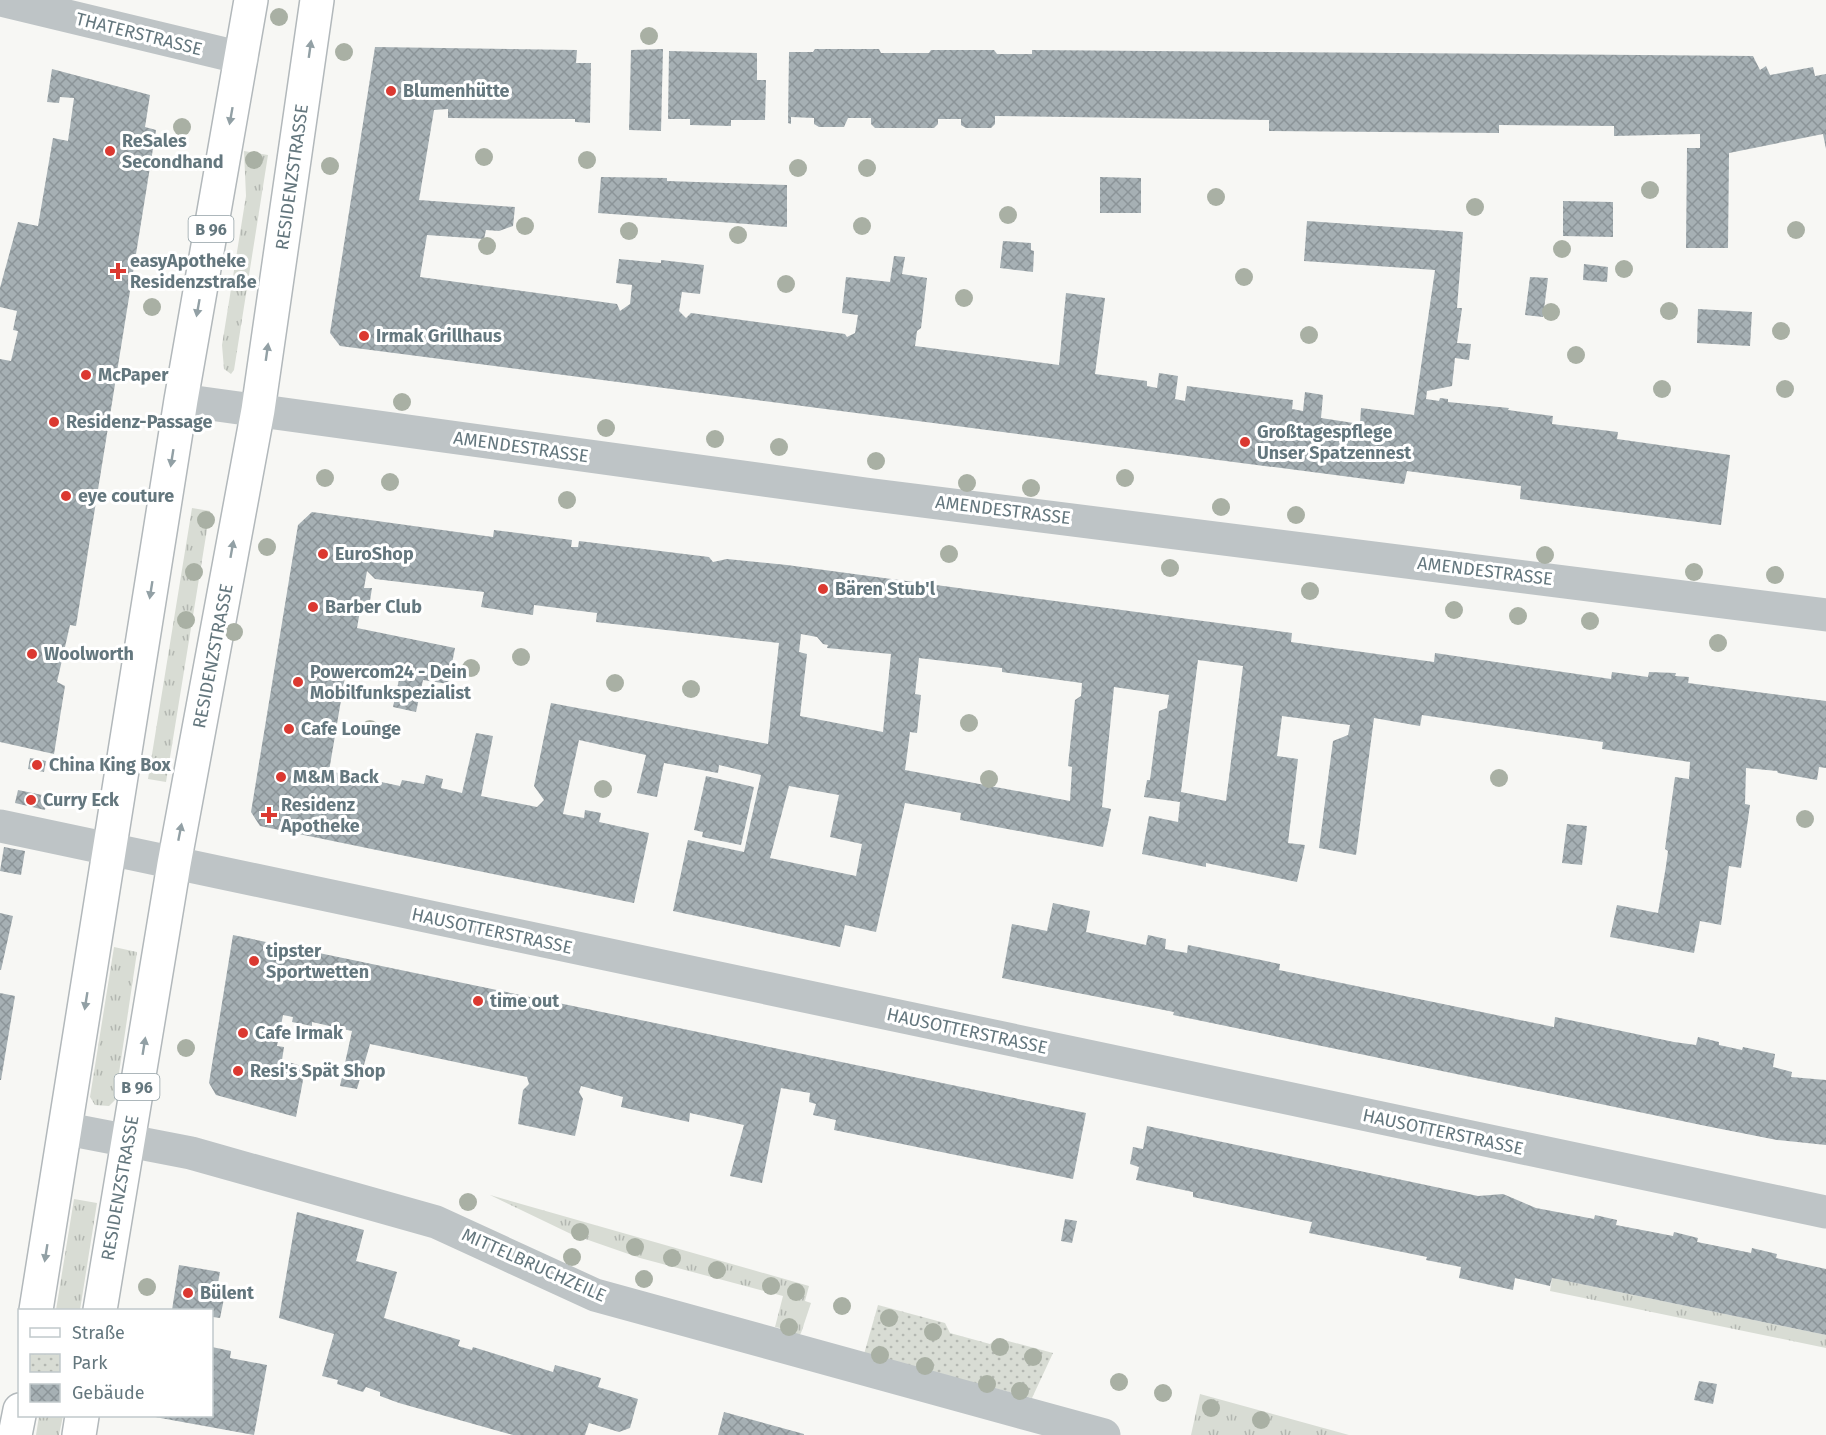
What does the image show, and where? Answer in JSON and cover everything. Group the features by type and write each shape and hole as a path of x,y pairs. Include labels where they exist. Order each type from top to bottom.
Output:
{"main road":[{"name":"B 96","path":"36,1309 67,1129 181,400 251,0"},
{"name":"RESIDENZSTRASSE","path":"100,1309 174,864 258,410 317,0"},
{"path":"15,1435 19,1417"},
{"path":"78,1435 82,1417"}],"street":[{"name":"THATERSTRASSE","path":"1,0 242,58"},
{"name":"AMENDESTRASSE","path":"181,400 855,492 1826,615"},
{"name":"HAUSOTTERSTRASSE","path":"0,826 109,851 1826,1212"},
{"name":"MITTELBRUCHZEILE","path":"67,1129 191,1153 436,1222 596,1295 1092,1434"}],"green space":[{"path":"244,151 268,155 234,370 231,374 224,369 222,345 246,196"},
{"path":"192,508 210,511 166,782 148,779"},
{"path":"114,947 137,952 115,1100 109,1106 95,1105 90,1097"},
{"path":"490,1195 809,1286 805,1301 811,1303 801,1333 792,1346 783,1344 780,1328 775,1327 783,1296 640,1258 571,1234"},
{"path":"74,1199 97,1203 80,1309 56,1309"},
{"path":"1552,1278 1826,1335 1826,1348 1550,1291"},
{"path":"878,1305 945,1323 950,1333 990,1344 997,1338 1053,1353 1032,1398 864,1354"},
{"path":"1200,1394 1349,1435 1191,1435"},
{"path":"39,1417 63,1417 59,1435 36,1435"}],"building":[{"path":"375,47 577,50 576,63 591,63 590,123 575,122 575,119 448,118 448,109 434,110 419,200 515,207 513,226 499,231 486,230 484,239 427,235 420,277 617,304 620,311 630,304 632,285 616,283 619,259 661,263 661,260 704,265 700,294 682,292 679,311 686,318 691,313 845,334 847,337 855,333 858,315 842,313 846,277 890,282 894,256 905,257 902,274 927,278 921,328 917,331 915,346 1059,365 1066,293 1105,298 1095,374 1147,381 1147,386 1157,388 1159,373 1178,376 1175,399 1185,401 1187,386 1293,400 1292,409 1303,411 1305,392 1323,395 1321,418 1360,424 1361,408 1414,415 1435,270 1304,261 1307,221 1463,232 1457,308 1462,308 1457,343 1471,344 1469,360 1455,358 1452,386 1427,391 1426,399 1439,401 1440,398 1448,399 1448,402 1509,408 1508,410 1553,416 1552,424 1618,432 1617,439 1730,455 1721,525 1520,499 1521,486 1407,471 1404,484 340,346 330,333"},
{"path":"663,49 661,131 629,130 631,50"},
{"path":"815,49 879,49 881,53 994,50 997,54 1032,54 1032,50 1753,56 1760,70 1766,66 1770,75 1813,67 1815,76 1826,74 1826,149 1823,134 1729,153 1728,248 1686,248 1687,148 1700,148 1700,134 1614,136 1614,126 1499,125 1499,133 1269,131 1269,120 995,116 995,124 991,128 966,128 961,125 961,119 938,119 938,124 934,128 875,128 871,124 871,118 848,118 844,127 819,127 814,124 814,118 791,117 791,124 788,123 789,52 813,52"},
{"path":"669,51 757,53 757,80 766,80 765,120 731,120 731,126 690,125 690,119 668,119"},
{"path":"52,69 150,95 145,127 156,130 76,626 70,625 57,682 65,686 54,754 0,742 0,359 11,361 18,331 13,330 17,311 0,307 0,288 18,222 38,226 53,138 68,141 74,98 60,97 59,103 47,102"},
{"path":"601,177 667,178 667,181 787,185 787,227 598,213"},
{"path":"1100,177 1141,178 1141,213 1100,213"},
{"path":"1563,201 1613,202 1613,237 1563,236"},
{"path":"1003,241 1031,243 1031,250 1034,251 1033,272 1000,268"},
{"path":"1584,264 1608,267 1607,282 1583,280"},
{"path":"1530,277 1548,278 1543,317 1525,315"},
{"path":"1698,309 1752,312 1750,346 1697,343"},
{"path":"312,512 493,537 494,530 572,540 571,547 578,547 579,541 709,557 713,562 727,559 787,565 1292,633 1291,642 1434,662 1435,653 1611,679 1612,672 1648,677 1649,672 1676,673 1675,676 1689,677 1688,683 1826,701 1826,768 1819,767 1817,780 1777,771 1746,768 1745,804 1750,805 1741,868 1729,866 1721,925 1700,921 1694,953 1610,937 1617,905 1658,913 1668,851 1665,849 1675,777 1689,779 1690,762 1602,749 1603,742 1422,715 1420,726 1374,718 1356,855 1319,848 1333,741 1348,735 1350,725 1282,716 1277,756 1298,759 1288,843 1305,845 1297,882 1206,863 1206,867 1142,854 1149,816 1178,822 1180,802 1144,797 1147,780 1150,780 1159,711 1167,708 1169,695 1114,687 1102,807 1111,809 1103,847 960,820 961,813 905,803 876,932 845,925 840,947 673,911 688,840 744,852 761,775 719,765 718,773 664,763 657,797 637,793 646,755 579,740 563,814 584,818 585,810 601,813 599,822 649,833 634,903 260,826 251,812 298,525","holes":["367,571 375,579 484,592 481,607 533,615 534,605 597,613 596,622 779,643 768,744 551,703 534,786 544,800 537,807 481,796 493,736 476,733 462,793 441,788 443,779 426,775 424,784 402,780 400,786 329,771 347,665 400,675 393,707 416,712 423,680 448,684 455,648 357,628 361,605 369,607 372,588 364,588","801,634 817,637 823,644 828,645 827,648 891,654 883,732 800,716 807,654 799,652","919,658 1002,668 1002,672 1082,683 1081,696 1075,700 1068,766 1072,767 1070,801 905,770 910,732 917,733 921,695 915,694","1198,660 1243,666 1226,801 1181,792","789,786 839,795 830,837 862,844 856,876 770,858"]},
{"name":"China King Box","path":"30,758 46,761 44,772 28,769"},
{"path":"706,776 754,787 741,845 702,837 703,832 694,830"},
{"name":"Curry Eck","path":"18,790 47,796 45,810 15,803"},
{"path":"1567,824 1587,826 1582,865 1562,863"},
{"path":"4,847 25,851 21,875 0,871"},
{"path":"1053,903 1090,911 1086,932 1146,945 1148,935 1166,939 1165,949 1187,953 1188,945 1280,964 1279,970 1554,1027 1555,1017 1674,1042 1696,1045 1698,1037 1719,1042 1719,1045 1742,1050 1743,1047 1775,1054 1773,1067 1792,1072 1791,1077 1826,1080 1826,1145 1777,1140 1706,1126 1173,1015 1174,1012 1002,978 1012,924 1047,931"},
{"path":"0,913 13,916 1,970 0,970"},
{"path":"233,935 1086,1113 1073,1179 834,1130 836,1120 813,1115 816,1104 809,1102 810,1093 781,1088 762,1183 730,1176 744,1125 690,1113 689,1122 621,1107 623,1097 581,1086 579,1092 583,1099 575,1136 518,1124 523,1090 529,1084 527,1077 370,1044 357,1089 340,1086 352,1031 312,1022 312,1026 292,1022 293,1017 283,1015 277,1046 284,1047 282,1060 298,1065 304,1075 296,1117 216,1095 209,1083"},
{"path":"0,993 15,996 1,1080 0,1080"},
{"path":"1147,1126 1478,1196 1503,1194 1536,1208 1594,1219 1595,1215 1617,1220 1616,1225 1673,1236 1674,1232 1698,1238 1697,1242 1751,1253 1752,1248 1777,1254 1776,1258 1826,1269 1826,1335 1552,1278 1550,1286 1515,1278 1513,1290 1459,1278 1461,1267 1426,1260 1427,1257 1309,1233 1312,1222 1193,1197 1193,1192 1136,1180 1139,1167 1130,1164 1133,1147 1143,1149"},
{"path":"297,1212 364,1230 356,1261 397,1272 384,1318 460,1340 458,1346 472,1350 473,1347 553,1372 555,1365 601,1378 598,1387 638,1399 630,1428 619,1432 589,1423 585,1435 513,1435 399,1403 380,1396 380,1392 366,1387 363,1392 337,1384 338,1380 322,1376 334,1334 279,1318"},
{"path":"1065,1219 1077,1221 1072,1243 1061,1241"},
{"path":"179,1265 220,1272 217,1288 226,1289 220,1318 213,1317 213,1309 172,1309"},
{"path":"213,1347 231,1351 230,1358 267,1365 254,1435 155,1417 213,1417"},
{"path":"1699,1381 1717,1384 1713,1404 1694,1400"},
{"path":"724,1412 804,1434 804,1435 718,1435"}],"place":[{"name":"Blumenhütte","path":"391,91"},
{"name":"ReSales Secondhand","path":"110,151"},
{"name":"easyApotheke Residenzstraße","path":"118,271"},
{"name":"Irmak Grillhaus","path":"364,336"},
{"name":"McPaper","path":"86,375"},
{"name":"Residenz-Passage","path":"54,422"},
{"name":"Großtagespflege Unser Spatzennest","path":"1245,442"},
{"name":"eye couture","path":"66,496"},
{"name":"EuroShop","path":"323,554"},
{"name":"Bären Stub'l","path":"823,589"},
{"name":"Barber Club","path":"313,607"},
{"name":"Woolworth","path":"32,654"},
{"name":"Powercom24 - Dein Mobilfunkspezialist","path":"298,682"},
{"name":"Cafe Lounge","path":"289,729"},
{"name":"China King Box","path":"37,765"},
{"name":"M&M Back","path":"281,777"},
{"name":"Curry Eck","path":"31,800"},
{"name":"Residenz Apotheke","path":"269,815"},
{"name":"tipster Sportwetten","path":"254,961"},
{"name":"time out","path":"478,1001"},
{"name":"Cafe Irmak","path":"243,1033"},
{"name":"Resi's Spät Shop","path":"238,1071"},
{"name":"Bülent","path":"188,1293"}]}
